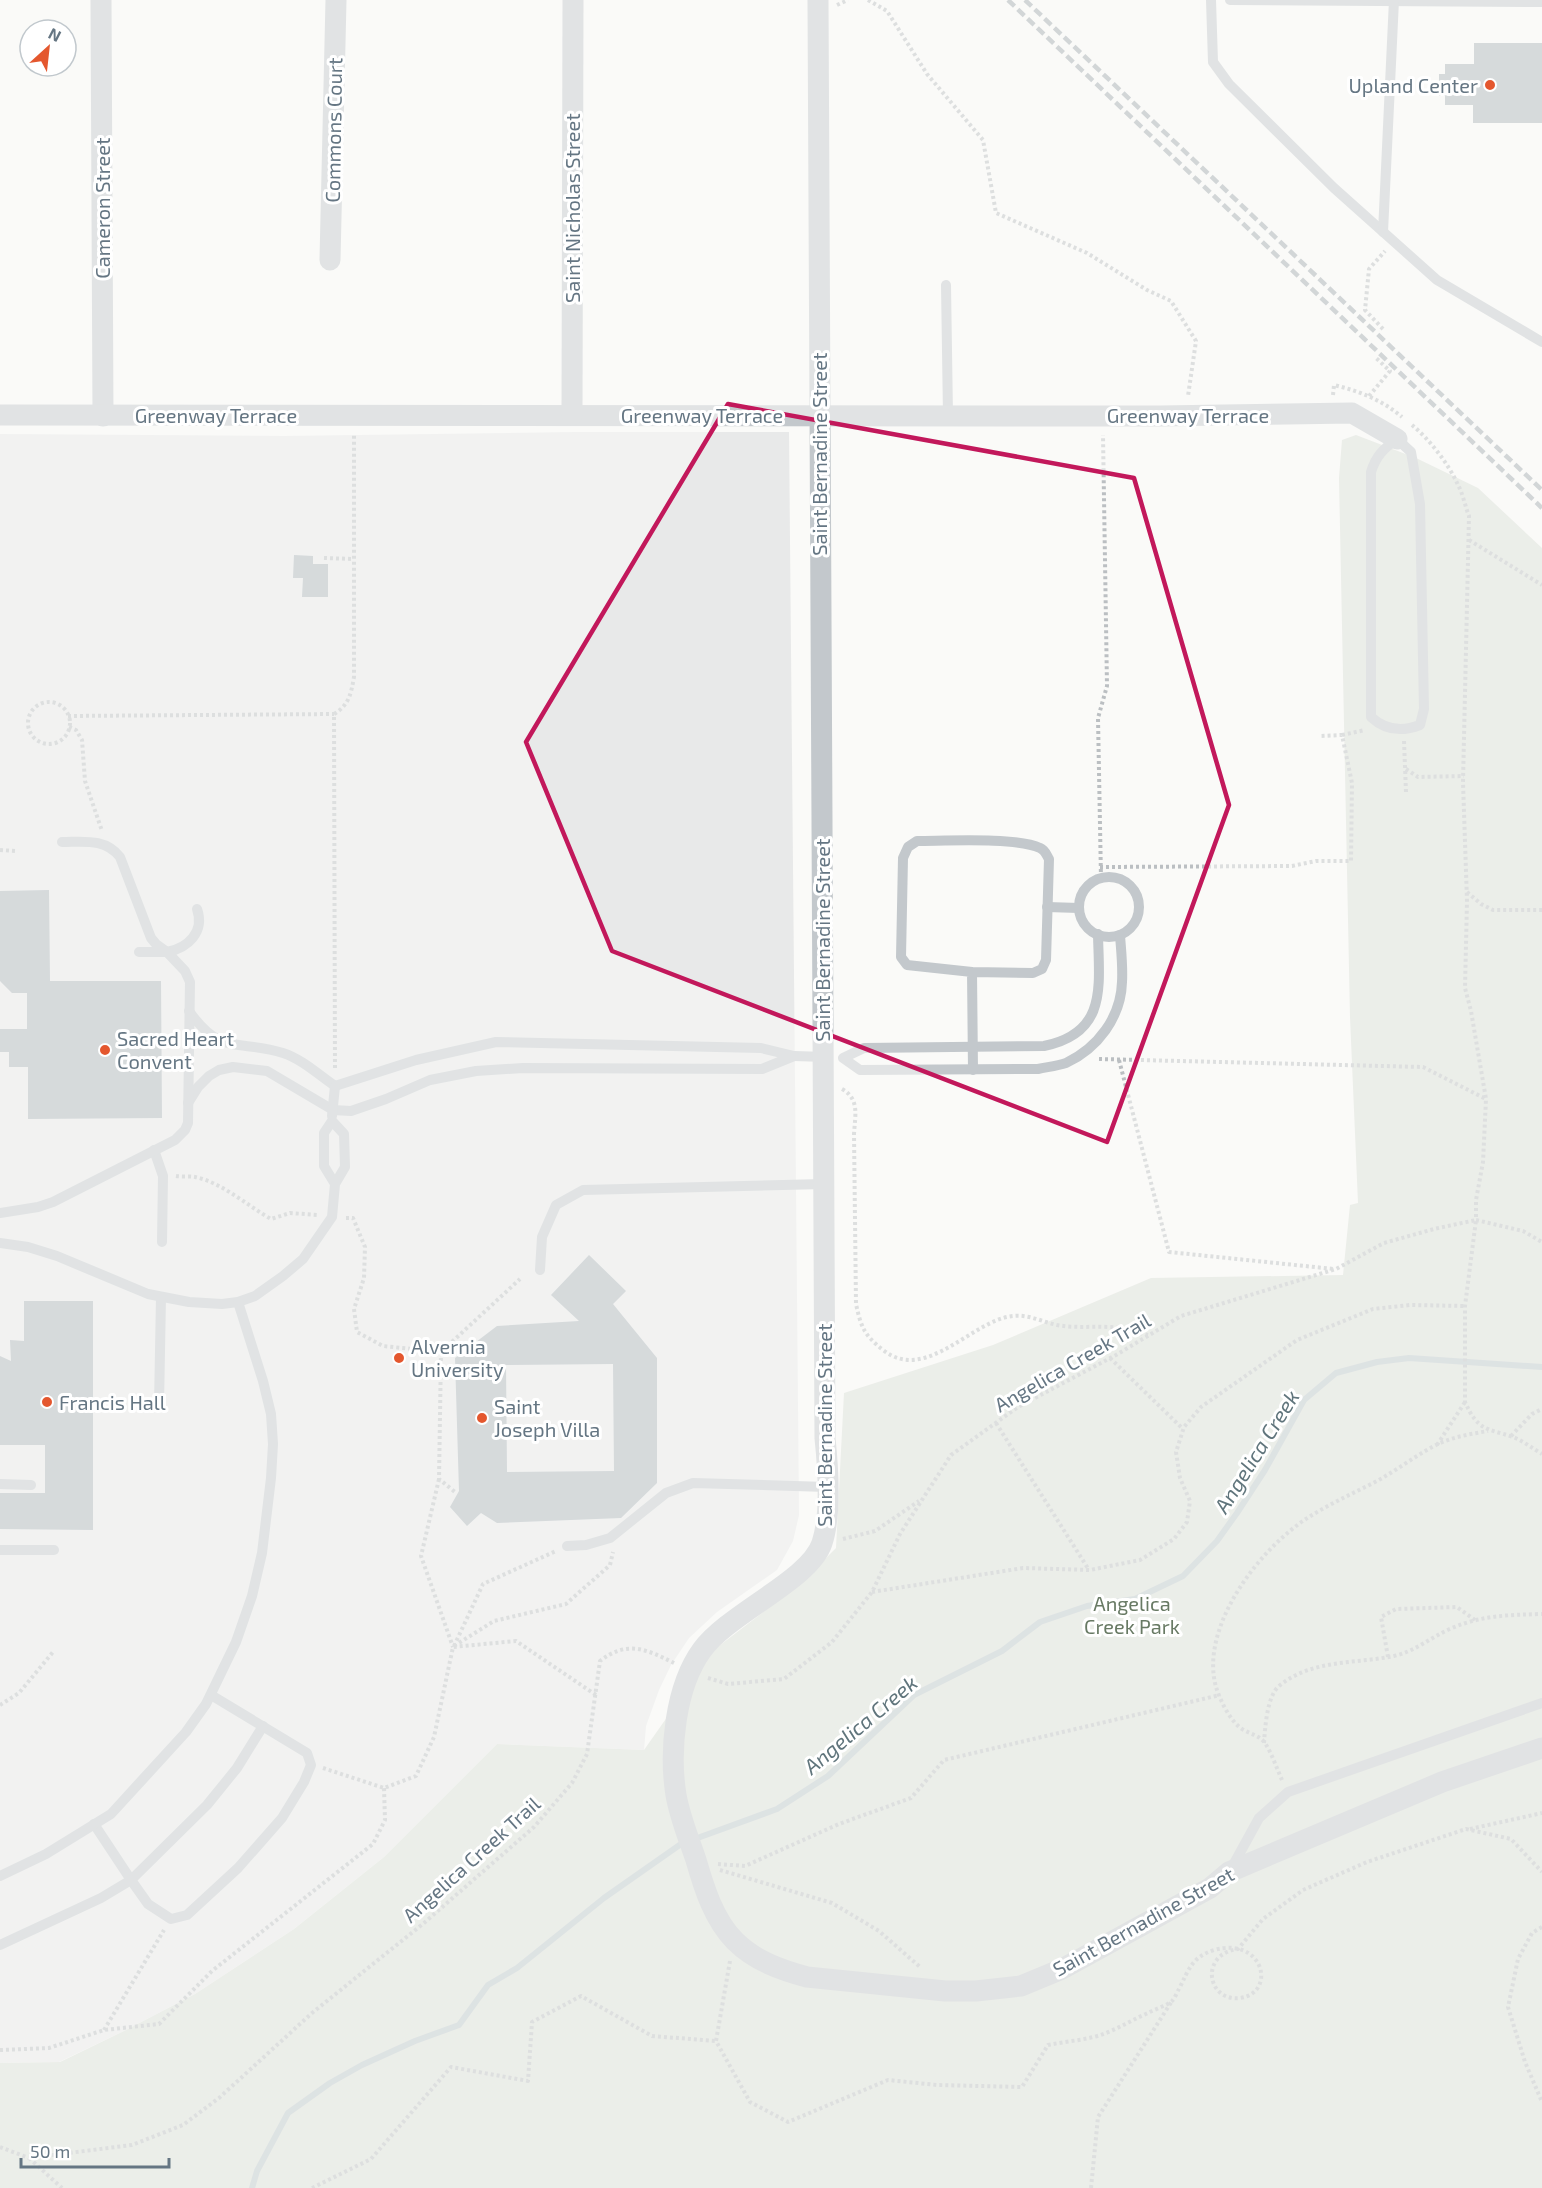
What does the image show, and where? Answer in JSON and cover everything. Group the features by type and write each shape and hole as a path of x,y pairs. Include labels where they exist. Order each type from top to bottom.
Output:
{"street":[{"name":"Cameron Street","path":"101,0 102,416"},
{"name":"Commons Court","path":"330,260 336,0"},
{"name":"Saint Nicholas Street","path":"572,415 573,0"},
{"name":"Saint Bernadine Street","path":"818,0 819,416 833,1057 823,1089 826,1517 822,1544 809,1563 720,1629 701,1651 690,1671 678,1713 673,1762 676,1796 699,1878 723,1926 734,1940 744,1950 763,1962 788,1972 807,1977 945,1991 976,1991 1021,1986 1062,1969 1210,1888 1229,1872 1442,1782 1542,1748"},
{"name":"Greenway Terrace","path":"0,415 1185,416 1352,413 1397,440"}],"lane":[{"path":"1211,0 1213,62 1229,84 1334,188 1437,280 1542,342"},
{"path":"1230,0 1542,2"},
{"path":"1383,232 1394,1"},
{"path":"946,285 948,416"},
{"path":"1397,440 1411,452 1420,504 1424,710 1420,725 1392,729 1380,726 1371,717 1370,705 1371,472 1375,459 1381,451 1397,440"},
{"path":"917,841 1008,842 1039,847 1045,851 1049,859 1046,960 1042,969 1033,973 972,972 907,965 901,957 903,858 908,847 917,841"},
{"path":"0,1213 39,1207 53,1202 181,1136 188,1123 190,982 187,975 151,938 120,856 110,846 100,842 63,842"},
{"path":"1101,878 1120,879 1128,884 1138,899 1139,908 1134,924 1120,935 1112,937 1098,934 1086,926 1081,918 1080,898 1092,882 1101,878"},
{"path":"1047,907 1079,908"},
{"path":"140,952 178,950 192,941 198,928 197,909"},
{"path":"335,1086 416,1060 496,1042 761,1048 794,1056 833,1057 864,1048 1044,1046 1059,1043 1078,1032 1084,1027 1098,1003 1098,934"},
{"path":"833,1057 860,1070 1038,1069 1063,1064 1099,1039 1109,1026 1119,1004 1122,983 1120,935"},
{"path":"972,972 973,1070"},
{"path":"189,1011 200,1027 210,1035 233,1046 262,1048 286,1054 335,1086"},
{"path":"1078,1032 1089,1048"},
{"path":"233,1046 233,1067"},
{"path":"332,1115 386,1099 430,1080 476,1071 523,1068 762,1069 794,1056"},
{"path":"0,1243 28,1247 57,1256 148,1294 189,1302 222,1304 238,1302 255,1296 290,1270 303,1259 332,1217 335,1184 345,1167 344,1134 332,1115 294,1085 267,1071 233,1067 219,1070 198,1087 188,1103"},
{"path":"335,1086 332,1115 324,1133 324,1167 335,1184"},
{"path":"154,1150 163,1176 162,1242"},
{"path":"540,1270 542,1237 555,1206 583,1190 824,1184"},
{"path":"159,1405 161,1297"},
{"path":"0,1876 46,1854 111,1814 186,1732 211,1695 236,1642 252,1596 262,1553 273,1444 271,1414 263,1381 238,1302"},
{"path":"567,1546 586,1545 610,1538 666,1493 693,1483 827,1488"},
{"path":"0,1484 31,1485"},
{"path":"0,1550 54,1550"},
{"path":"94,1824 148,1904 171,1919 187,1916 238,1868 282,1818 304,1782 311,1765 307,1753 211,1695"},
{"path":"1229,1872 1259,1818 1287,1792 1542,1703"},
{"path":"0,1945 101,1898 131,1880 207,1805 237,1768 263,1726"}],"path":[{"path":"868,0 887,11 927,74 983,140 996,213 1087,253 1147,290 1171,301 1196,341 1185,416"},
{"path":"1383,329 1365,310 1369,269 1394,242"},
{"path":"1369,396 1390,371 1376,358"},
{"path":"1330,414 1334,385 1369,396 1387,405 1421,432 1439,455 1458,484 1468,516 1464,988 1471,1011 1486,1100 1483,1162 1476,1200 1476,1220 1465,1306 1465,1402 1479,1424 1489,1431 1511,1436 1542,1455"},
{"path":"68,716 334,714 343,709 350,697 354,677 354,416"},
{"path":"1101,878 1098,718 1107,686 1103,416"},
{"path":"1468,540 1542,585"},
{"path":"324,558 354,559"},
{"path":"44,702 58,704 63,708 68,716 69,727 63,738 50,744 37,740 29,729 28,722 33,709 44,702"},
{"path":"334,714 335,1086"},
{"path":"69,727 76,730 82,740 85,780 101,827 100,842"},
{"path":"1404,728 1406,792"},
{"path":"1100,867 1292,866 1316,861 1351,861 1352,783 1342,735 1320,736"},
{"path":"1405,768 1418,777 1464,776"},
{"path":"0,850 16,850"},
{"path":"1466,892 1493,910 1542,910"},
{"path":"1073,1059 1423,1067 1486,1100"},
{"path":"1119,1060 1169,1252 1336,1269"},
{"path":"823,1089 841,1088 850,1094 855,1107 856,1304 861,1326 874,1344 889,1355 906,1359 923,1359 988,1325 1013,1316 1025,1316 1059,1326 1122,1328 1149,1335"},
{"path":"163,1176 196,1177 220,1187 250,1208 271,1219 290,1213 353,1218 365,1247 364,1278 354,1309 357,1332 383,1346 441,1352"},
{"path":"1476,1220 1522,1231 1542,1242"},
{"name":"Angelica Creek Trail","path":"0,2146 29,2158 132,2145 183,2125 219,2098 312,2013 424,1923 534,1827 572,1783 587,1755 600,1661 614,1650 633,1649 653,1652 690,1671 728,1684 784,1678 832,1642 872,1592 900,1534 951,1455 1018,1407 1110,1358 1181,1316 1336,1269 1384,1243 1476,1220"},
{"path":"453,1647 421,1556 439,1479 441,1352 520,1279"},
{"path":"872,1592 1023,1568 1090,1570 1140,1560 1174,1539 1187,1522 1190,1501 1180,1478 1176,1452 1184,1429 1201,1407 1297,1340 1373,1309 1410,1305 1465,1306"},
{"path":"1110,1358 1184,1429"},
{"path":"1436,1445 1465,1402"},
{"path":"1511,1436 1532,1414 1542,1409"},
{"path":"996,1423 1090,1570"},
{"path":"1287,1792 1264,1743 1254,1734 1242,1728 1228,1712 1216,1686 1215,1637 1225,1611 1252,1570 1280,1538 1308,1517 1378,1480 1436,1445 1454,1438 1489,1431"},
{"path":"439,1479 455,1492"},
{"path":"822,1544 875,1531 921,1500"},
{"path":"453,1647 494,1621 566,1604 610,1565 619,1530"},
{"path":"311,1765 384,1788 416,1776 434,1737 453,1647 483,1584 567,1546"},
{"path":"1388,1657 1381,1617 1396,1609 1457,1607 1476,1620"},
{"path":"1264,1743 1266,1716 1277,1688 1298,1675 1337,1662 1388,1657 1417,1649 1452,1628 1476,1620 1506,1614 1542,1614"},
{"path":"453,1647 516,1641 596,1695"},
{"path":"0,1705 19,1693 52,1652"},
{"path":"696,1862 745,1866 839,1824 911,1798 944,1760 1220,1695"},
{"path":"0,2050 49,2048 104,2030 159,2024 213,1971 373,1844 385,1820 384,1788"},
{"path":"1091,2188 1098,2117 1173,2000 1194,1960 1214,1950 1238,1949 1247,1951 1260,1966 1261,1976 1257,1987 1249,1995 1231,1998 1216,1988 1212,1970 1219,1955 1238,1949 1263,1919 1303,1890 1367,1862 1466,1829 1542,1813"},
{"path":"1466,1829 1511,1839 1542,1872"},
{"path":"696,1862 832,1903 879,1931 921,1968"},
{"path":"104,2030 171,1919"},
{"path":"1542,1927 1532,1933 1518,1959 1508,2007 1525,2062 1542,2102"},
{"path":"734,1940 716,2041 750,2102 788,2122 888,2080 937,2085 1022,2087 1048,2044 1105,2034 1173,2000"},
{"path":"312,2188 371,2159 451,2067 528,2081 532,2022 581,1996 652,2036 716,2041"},
{"path":"29,2158 62,2188"}],"highlighted area":[{"path":"728,404 1134,478 1229,805 1107,1142 612,951 526,742"}],"shaded area":[{"name":"Alvernia University","path":"789,432 799,1515 793,1541 777,1570 717,1612 689,1638 671,1665 659,1690 646,1726 644,1750 497,1744 384,1857 294,1929 195,1994 59,2062 0,2063 0,434 284,436"}],"green space":[{"name":"Angelica Creek Park","path":"1356,435 1416,458 1478,488 1542,548 1542,2188 0,2188 0,2063 60,2062 195,1994 294,1929 384,1857 497,1744 644,1750 715,1649 800,1584 836,1548 844,1393 993,1345 1151,1278 1343,1275 1350,1205 1358,1203 1350,1017 1339,478 1342,440"}],"building":[{"name":"Upland Center","path":"1474,43 1542,43 1542,123 1473,123 1473,105 1445,105 1445,96 1439,96 1439,74 1445,74 1445,64 1474,64"},
{"path":"294,555 313,556 313,564 328,564 328,597 302,597 303,578 293,578"},
{"path":"49,890 50,981 161,981 162,1118 28,1119 28,1067 9,1067 9,1052 0,1052 0,1029 27,1029 27,993 12,993 0,981 0,891"},
{"name":"Saint Joseph Villa","path":"589,1255 626,1291 613,1304 657,1358 657,1483 621,1518 497,1523 481,1513 467,1526 450,1507 459,1491 455,1358 497,1326 579,1321 551,1295","holes":["613,1364 614,1471 507,1472 506,1365"]},
{"name":"Francis Hall","path":"24,1301 93,1301 93,1530 0,1529 0,1493 45,1493 45,1445 0,1445 0,1356 11,1361 10,1340 24,1341"}],"waterway":[{"name":"Angelica Creek","path":"252,2188 257,2171 288,2113 330,2083 362,2065 415,2041 459,2025 488,1985 517,1968 604,1898 681,1844 777,1809 828,1776 914,1695 1002,1651 1040,1622 1087,1606 1135,1599 1183,1576 1217,1541 1237,1513 1265,1470 1304,1400 1336,1373 1377,1362 1409,1358 1542,1367"}],"railway":[{"path":"1008,0 1542,508"},
{"path":"1025,0 1542,490"}],"place":[{"name":"Upland Center","path":"1490,85"},
{"name":"Sacred Heart Convent","path":"105,1050"},
{"name":"Alvernia University","path":"399,1358"},
{"name":"Francis Hall","path":"47,1402"},
{"name":"Saint Joseph Villa","path":"482,1418"}]}
